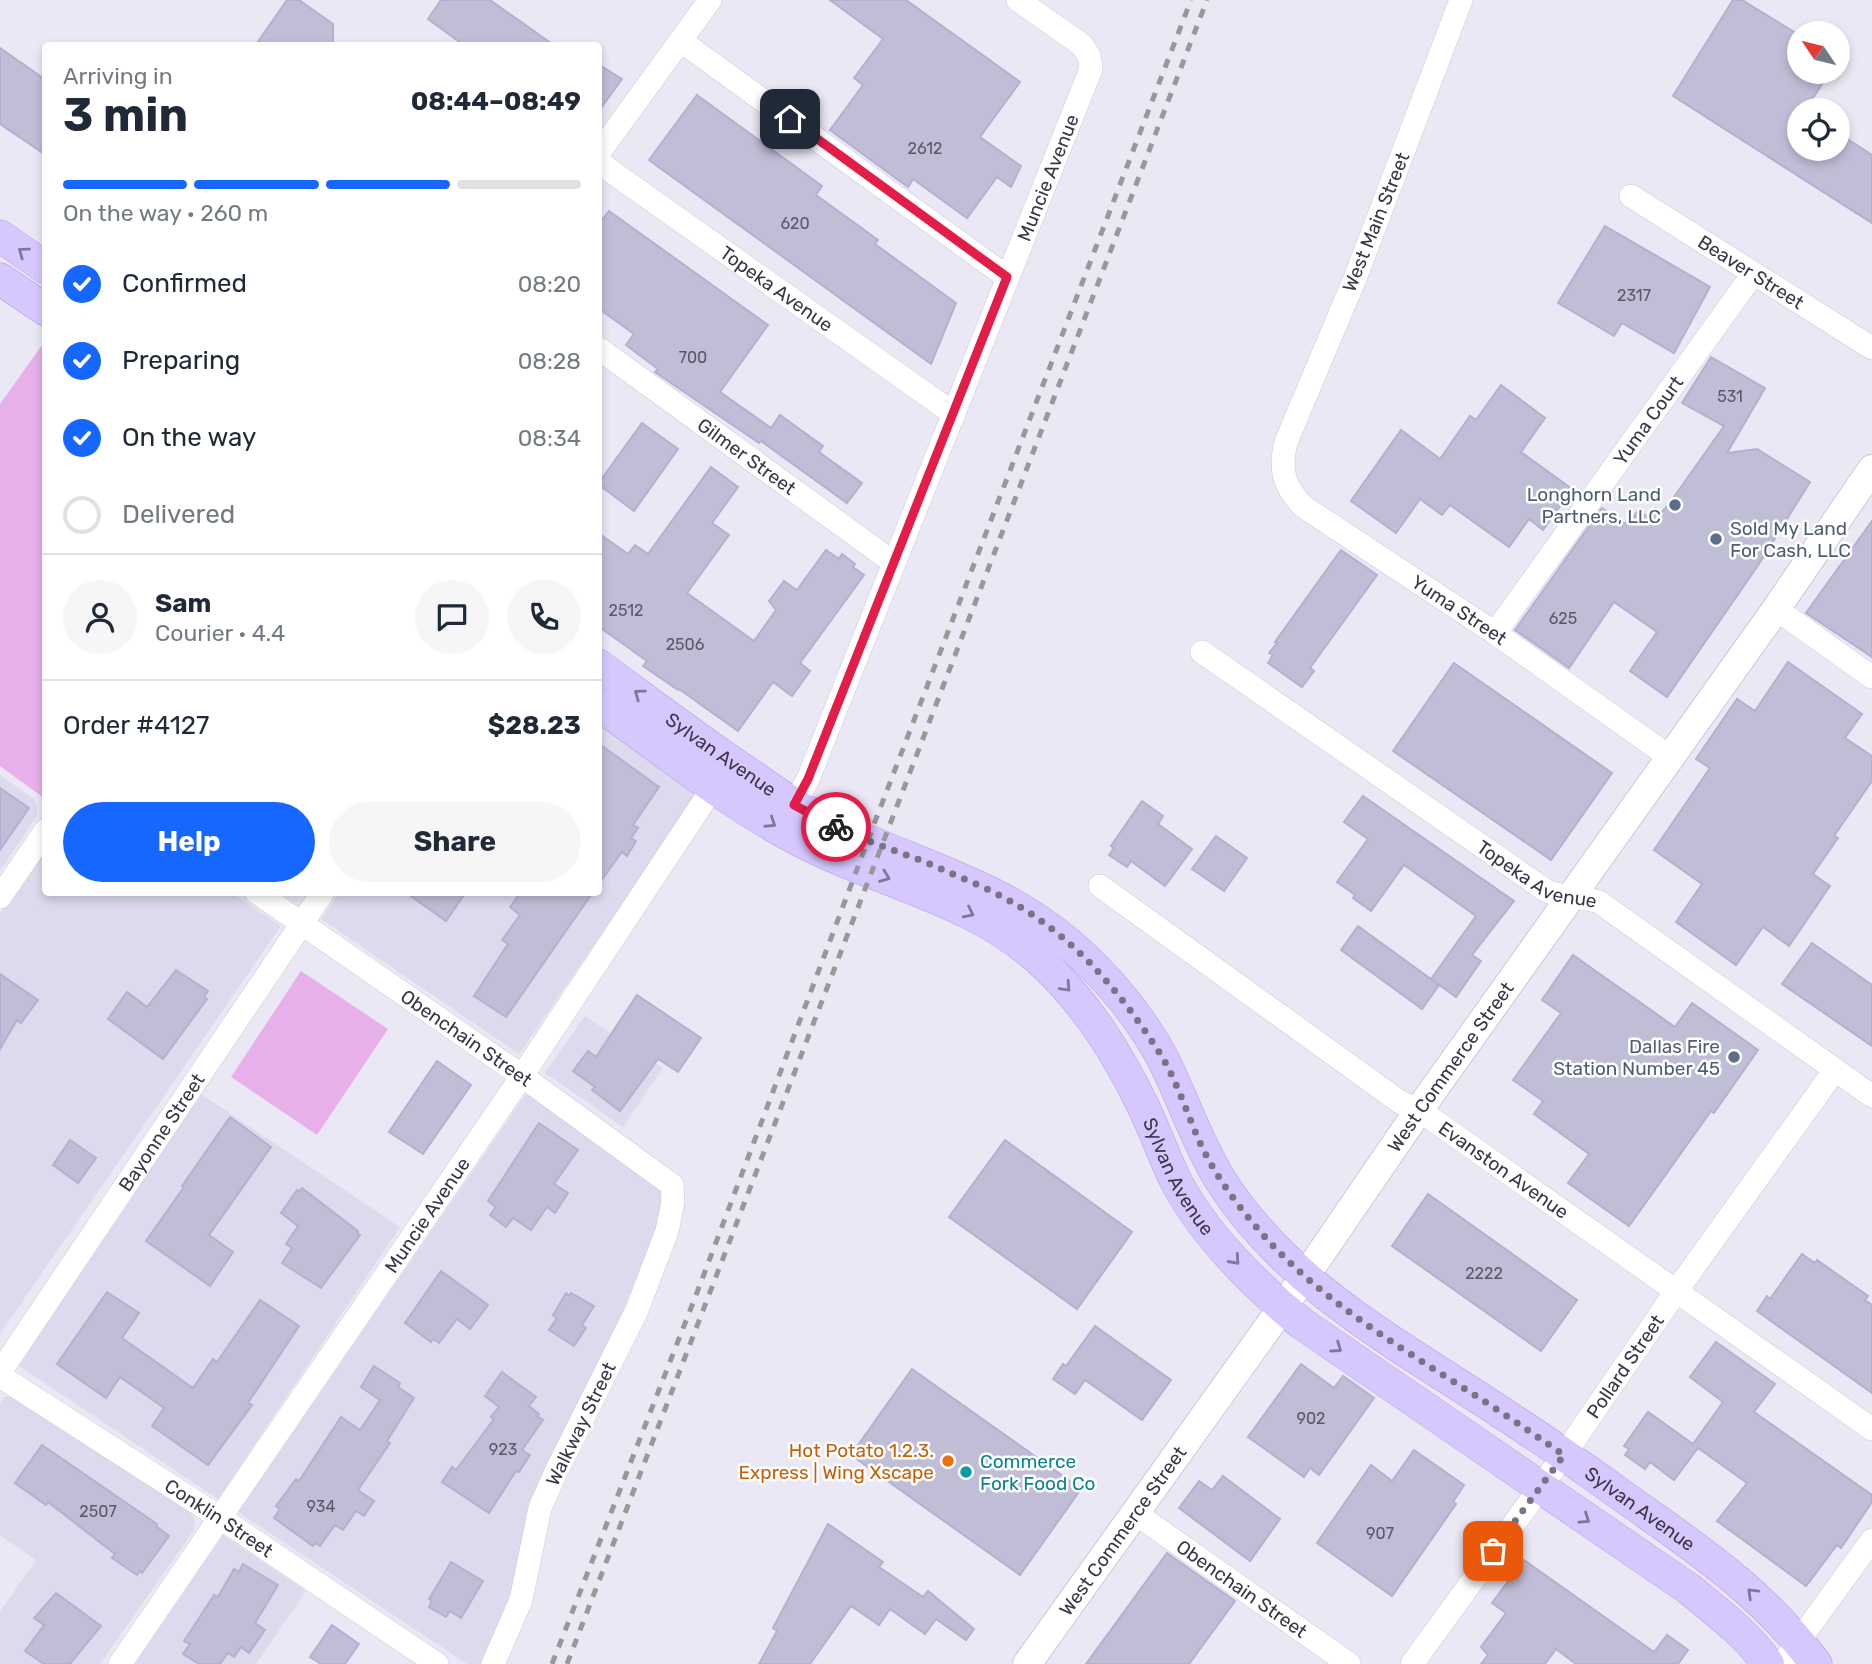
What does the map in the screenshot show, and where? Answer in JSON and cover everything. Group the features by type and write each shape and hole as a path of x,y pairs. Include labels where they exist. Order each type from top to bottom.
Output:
{"main road":[{"path":"0,236 42,265"},
{"path":"0,279 42,307"},
{"name":"Sylvan Avenue","path":"602,669 722,774 782,831 815,849 931,895 984,920 1016,940 1042,962 1096,1021 1145,1109 1179,1187 1192,1207 1236,1261 1282,1307 1539,1488 1689,1589 1731,1623 1768,1664"},
{"name":"Sylvan Avenue","path":"602,706 722,774 794,805 842,830 937,867 999,895 1032,915 1069,943 1102,974 1130,1008 1163,1059 1203,1150 1239,1207 1304,1276 1388,1339 1564,1455 1722,1566 1766,1606 1799,1657"}],"street":[{"path":"602,149 710,0"},
{"name":"Muncie Avenue","path":"794,805 808,779 1091,69 1089,56 1082,45 1018,0"},
{"name":"West Main Street","path":"1286,442 1360,263 1461,0"},
{"path":"681,41 1007,277"},
{"name":"Topeka Avenue","path":"602,165 954,414"},
{"name":"Beaver Street","path":"1630,196 1872,348"},
{"name":"Yuma Court","path":"1495,633 1753,274"},
{"name":"Gilmer Street","path":"602,351 894,563"},
{"name":"Yuma Street","path":"1286,442 1282,460 1284,477 1293,496 1304,507 1495,633 1671,758"},
{"name":"West Commerce Street","path":"1027,1664 1776,610 1872,469"},
{"path":"1776,610 1872,677"},
{"name":"Topeka Avenue","path":"1202,652 1545,890 1559,897 1587,898 1599,902 1872,1096"},
{"name":"Muncie Avenue","path":"120,1664 522,1076 722,774"},
{"path":"0,897 42,836"},
{"name":"Evanston Avenue","path":"1100,886 1400,1102 1419,1110 1872,1429"},
{"name":"Obenchain Street","path":"262,896 522,1076 672,1185"},
{"name":"Bayonne Street","path":"0,1374 320,896"},
{"name":"Pollard Street","path":"1412,1664 1564,1455 1677,1290 1835,1070"},
{"name":"Walkway Street","path":"493,1664 521,1600 540,1508 637,1310 667,1231 673,1202 672,1185"},
{"name":"Conklin Street","path":"0,1374 437,1664"},
{"name":"Obenchain Street","path":"1135,1513 1349,1664"},
{"path":"1799,1657 1872,1540"}],"shaded area":[{"path":"42,345 42,797 0,766 0,404"},
{"path":"602,726 699,792 519,1054 321,919 337,896 602,896"},
{"path":"0,775 33,798 37,816 0,871"},
{"path":"42,850 42,896 236,896 281,926 0,1334 0,913"},
{"path":"301,971 388,1029 317,1135 231,1077"},
{"path":"585,1016 663,1068 623,1127 545,1073"},
{"path":"528,1091 670,1193 482,1664 467,1664 238,1512"},
{"path":"201,1094 400,1227 218,1499 19,1366"},
{"path":"12,1396 190,1512 195,1519 194,1530 100,1664 0,1664 0,1612 36,1560 0,1535 0,1404 4,1397"},
{"path":"223,1535 306,1591 256,1664 135,1664"}],"building":[{"path":"287,0 299,0 333,24 333,42 258,42"},
{"path":"441,0 490,0 549,42 460,42 428,19"},
{"path":"830,0 906,0 1020,82 980,137 1021,166 1011,187 997,177 967,218 913,179 908,187 830,130 863,85 854,78 883,39"},
{"path":"1733,0 1742,0 1787,28 1787,84 1822,84 1813,98 1787,98 1787,161 1850,161 1850,141 1872,155 1872,223 1673,96"},
{"path":"0,48 42,77 42,152 0,124"},
{"path":"602,66 622,79 602,106"},
{"path":"697,95 822,186 816,195 878,240 875,244 956,303 931,364 649,160"},
{"path":"609,211 768,325 720,392 771,428 780,415 823,446 819,452 862,483 847,503 761,441 762,439 759,443 655,372 658,369 626,345 634,334 602,311 602,220"},
{"path":"1605,226 1710,287 1674,353 1622,323 1614,336 1558,303"},
{"path":"1711,357 1765,388 1727,453 1757,449 1810,482 1759,564 1667,697 1630,671 1657,632 1614,602 1569,668 1515,630 1602,508 1628,525 1638,510 1649,518 1656,508 1662,512 1669,504 1724,426 1682,403"},
{"path":"1501,385 1545,418 1521,452 1572,489 1543,530 1529,519 1509,547 1450,505 1442,515 1420,499 1396,533 1351,501 1401,430 1440,459 1470,416 1476,420"},
{"path":"642,423 678,449 634,511 602,487 602,478"},
{"path":"711,467 738,487 712,523 729,535 687,593 754,641 776,610 769,601 784,581 797,590 826,550 839,559 842,554 864,575 800,663 810,671 792,696 773,682 738,731 643,666 647,661 602,629 602,536 628,554 635,545 648,554"},
{"path":"1872,521 1872,657 1806,613"},
{"path":"1341,550 1377,575 1310,668 1314,671 1302,687 1268,663 1273,655 1269,653"},
{"path":"1788,662 1862,714 1845,738 1872,756 1872,781 1834,836 1838,838 1813,874 1830,886 1789,946 1763,927 1736,965 1676,922 1702,884 1654,850 1710,768 1696,759 1737,699 1755,711"},
{"path":"1454,663 1612,773 1551,860 1393,751"},
{"path":"602,746 659,787 633,825 638,828 631,838 636,841 627,856 622,852 602,880"},
{"path":"0,788 29,808 0,850"},
{"path":"1363,796 1514,901 1472,955 1481,961 1456,997 1431,979 1476,916 1404,865 1371,911 1337,882 1368,839 1344,822"},
{"path":"1142,801 1163,816 1158,824 1192,849 1165,886 1131,861 1127,867 1109,855 1114,848 1111,846"},
{"path":"1216,836 1247,858 1224,891 1192,869"},
{"path":"411,896 463,896 446,921"},
{"path":"518,896 590,896 506,1017 474,996 508,944 502,940 520,915 510,907"},
{"path":"1358,926 1439,985 1422,1009 1341,950"},
{"path":"1812,943 1872,985 1872,1046 1782,984"},
{"path":"1573,955 1675,1027 1692,1003 1758,1050 1629,1226 1568,1183 1589,1154 1534,1114 1543,1101 1513,1080 1561,1013 1542,1000"},
{"path":"176,970 208,991 204,997 207,999 163,1059 108,1019 127,992 147,1007"},
{"path":"0,974 38,1000 21,1023 17,1020 0,1049"},
{"path":"637,995 701,1038 678,1072 658,1059 620,1111 592,1090 595,1087 573,1071 588,1051 596,1057"},
{"path":"437,1061 471,1085 423,1154 389,1132"},
{"path":"230,1117 271,1147 209,1235 233,1252 210,1286 146,1241"},
{"path":"539,1123 578,1150 554,1184 568,1193 555,1213 547,1207 531,1230 513,1218 506,1227 490,1215 496,1207 488,1201"},
{"path":"70,1140 96,1158 78,1183 53,1165"},
{"path":"1005,1140 1132,1232 1077,1309 949,1217"},
{"path":"302,1188 360,1235 321,1288 282,1263 292,1248 286,1244 298,1226 281,1213 297,1190 299,1192"},
{"path":"1428,1194 1577,1300 1541,1351 1392,1246"},
{"path":"1802,1254 1815,1263 1817,1260 1868,1296 1865,1300 1872,1305 1872,1393 1757,1311 1767,1296 1770,1299"},
{"path":"441,1271 488,1305 470,1329 457,1319 439,1343 433,1339 431,1342 405,1323"},
{"path":"107,1292 139,1313 122,1338 193,1388 213,1359 217,1362 260,1300 299,1326 248,1403 252,1405 208,1465 152,1426 164,1408 120,1377 106,1398 57,1364"},
{"path":"566,1293 569,1296 571,1293 594,1306 582,1325 586,1328 574,1346 549,1330 557,1318 553,1315"},
{"path":"1095,1326 1171,1380 1142,1420 1085,1380 1075,1394 1053,1379 1063,1364 1066,1366"},
{"path":"1716,1342 1775,1384 1754,1412 1872,1495 1872,1502 1841,1548 1837,1545 1806,1586 1717,1521 1747,1483 1698,1448 1674,1480 1650,1462 1645,1469 1625,1455 1629,1449 1624,1446 1648,1412 1693,1444 1723,1402 1690,1377"},
{"path":"1301,1364 1334,1388 1343,1376 1374,1398 1319,1475 1310,1468 1304,1477 1248,1437"},
{"path":"374,1366 400,1383 398,1387 414,1398 387,1441 390,1443 358,1490 374,1501 364,1516 356,1511 343,1530 335,1525 320,1546 315,1543 313,1546 274,1518 280,1509 276,1506 296,1479 299,1481 341,1417 360,1430 380,1400 361,1387"},
{"name":"Commerce Fork Food Co","path":"912,1369 1081,1489 1020,1575 851,1455"},
{"path":"502,1372 536,1397 529,1406 543,1420 522,1450 530,1455 519,1472 516,1471 489,1513 442,1482 452,1467 456,1470 494,1419 491,1417 499,1407 485,1396"},
{"path":"42,1445 157,1524 156,1526 169,1536 142,1573 140,1571 137,1575 112,1558 115,1554 48,1502 46,1505 15,1483"},
{"path":"1414,1450 1464,1485 1453,1502 1456,1504 1392,1596 1317,1543 1371,1465 1392,1481"},
{"path":"1223,1476 1280,1519 1250,1561 1179,1508 1199,1481 1212,1490"},
{"path":"828,1524 883,1562 879,1567 923,1597 928,1591 974,1629 966,1640 936,1619 925,1634 890,1609 879,1625 851,1606 810,1664 759,1664 777,1631 773,1628"},
{"path":"1167,1553 1235,1601 1189,1664 1086,1664"},
{"path":"1524,1560 1654,1652 1667,1635 1688,1650 1678,1664 1576,1664 1556,1649 1545,1664 1481,1664 1488,1655 1481,1647 1506,1613 1492,1603"},
{"path":"451,1562 483,1581 461,1618 450,1611 446,1617 429,1607 432,1601 429,1599"},
{"path":"243,1564 278,1585 255,1623 265,1630 249,1653 241,1647 234,1657 228,1653 220,1664 199,1664 183,1654 190,1644 184,1641 214,1595 218,1597 234,1569 239,1572"},
{"path":"56,1593 101,1626 70,1664 44,1664 25,1651 44,1625 34,1618"},
{"path":"332,1625 359,1644 345,1664 321,1664 310,1657"}],"railway":[{"path":"552,1664 698,1290 1191,0"},
{"path":"567,1664 1207,0"}],"way so far":[{"path":"836,827 999,895 1019,906 1069,943 1102,974 1130,1008 1163,1059 1203,1150 1219,1178 1239,1207 1285,1258 1323,1292 1371,1327 1564,1455 1493,1551"}],"place":[{"name":"Longhorn Land Partners, LLC","path":"1675,505"},
{"name":"Sold My Land For Cash, LLC","path":"1716,539"},
{"name":"Dallas Fire Station Number 45","path":"1734,1057"},
{"name":"Hot Potato 1.2.3. Express | Wing Xscape","path":"948,1461"},
{"name":"Commerce Fork Food Co","path":"966,1472"}],"route":[{"path":"790,119 1007,277 808,779 794,805 836,827"}]}
